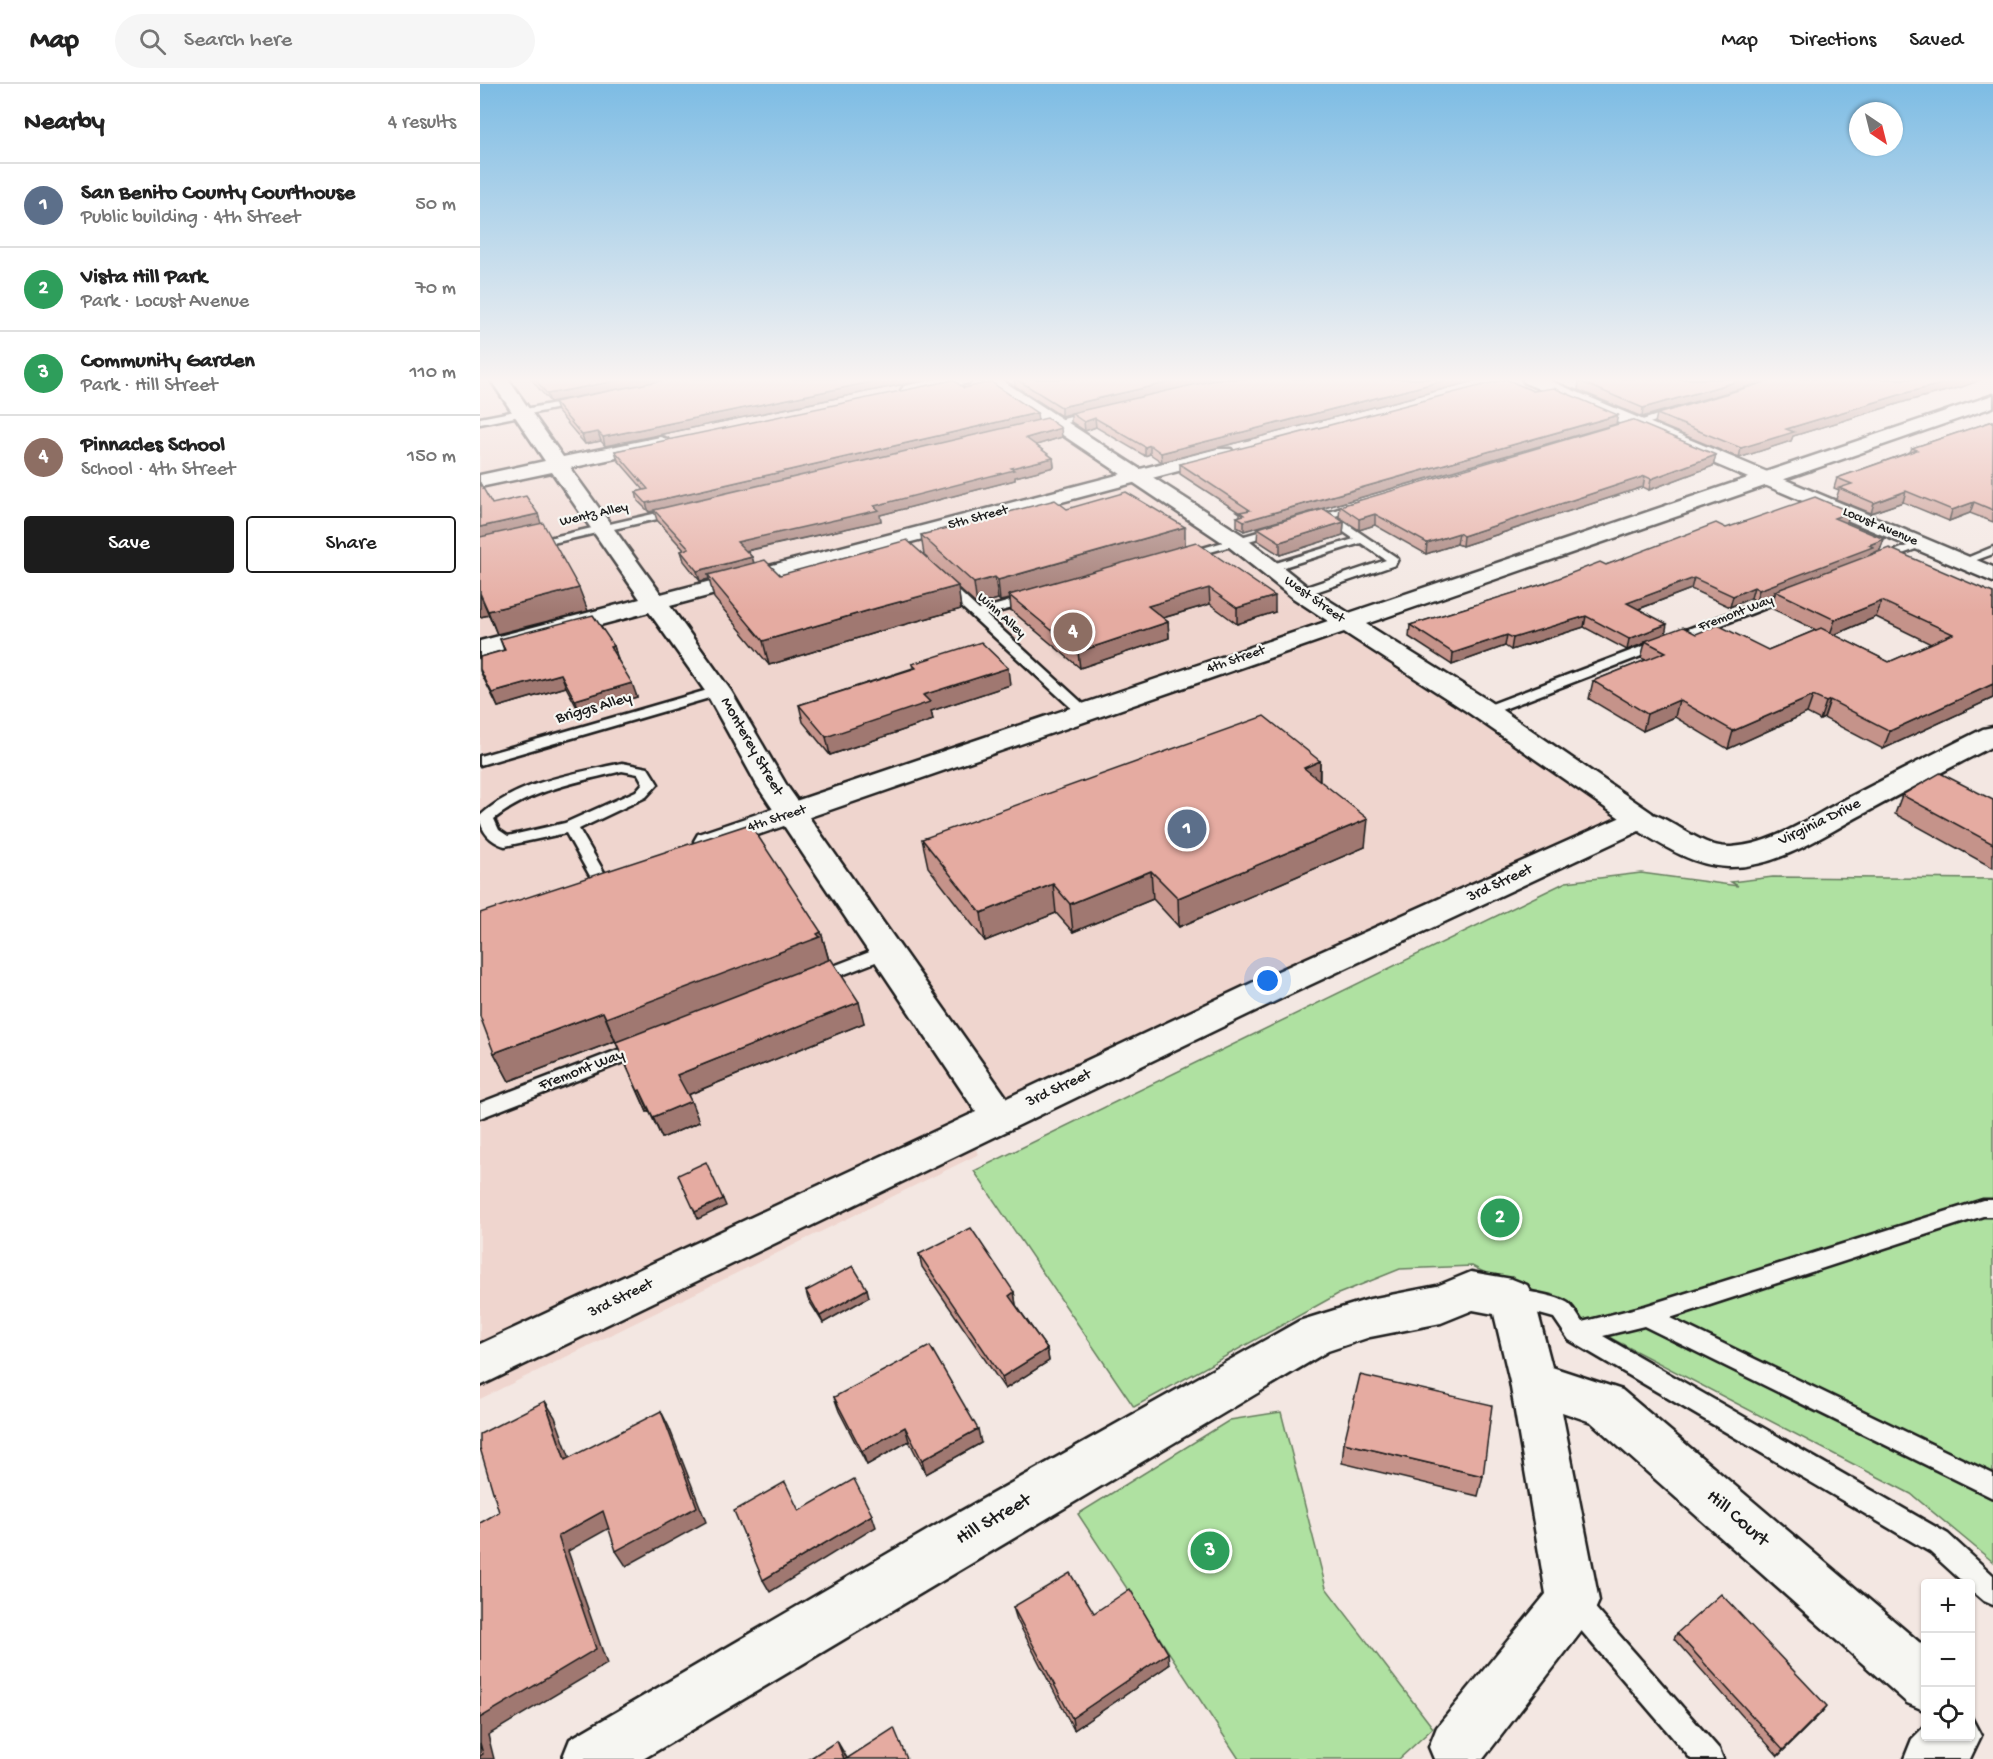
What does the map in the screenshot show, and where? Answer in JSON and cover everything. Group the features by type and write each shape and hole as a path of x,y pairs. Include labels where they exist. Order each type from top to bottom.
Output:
{"street":[{"name":"Monterey Street","path":"552,457 718,691 773,787 1000,1117"},
{"path":"480,481 590,457"},
{"name":"West Street","path":"1109,457 1236,542 1301,593 1486,711 1641,819"},
{"name":"5th Street","path":"480,649 656,602 901,545 1137,476 1211,457"},
{"name":"Locust Avenue","path":"1717,457 1993,575"},
{"name":"4th Street","path":"679,852 1344,622 1830,457"},
{"name":"Virginia Drive","path":"1641,819 1668,836 1708,854 1730,857 1754,854 1791,839 1993,735"},
{"name":"3rd Street","path":"480,1366 1270,989 1641,819"},
{"path":"567,890 611,875"},
{"name":"Hill Street","path":"590,1759 955,1543 1315,1335 1370,1318 1441,1304 1471,1291 1512,1298"},
{"path":"1456,1755 1573,1601 1533,1382 1512,1298"},
{"name":"Hill Court","path":"1533,1382 1606,1405 1921,1680"},
{"path":"1932,1759 1949,1741"}],"lane":[{"path":"1304,522 1371,502"},
{"name":"Wentz Alley","path":"524,547 683,510"},
{"path":"1301,593 1391,563 1392,559 1326,515"},
{"path":"1168,561 1292,525"},
{"path":"1270,568 1364,539"},
{"path":"1865,565 1920,544"},
{"path":"1963,562 1993,550"},
{"name":"Winn Alley","path":"937,578 1085,713"},
{"name":"Fremont Way","path":"1486,711 1810,586"},
{"path":"977,614 1044,595"},
{"name":"Briggs Alley","path":"480,761 718,691"},
{"path":"622,767 643,771 651,784 641,794 570,827 505,841 492,832 486,818 505,802 545,786 622,767"},
{"path":"570,827 611,875"},
{"path":"798,986 885,952"},
{"name":"Fremont Way","path":"480,1111 655,1042"},
{"path":"1576,1333 1645,1316 1983,1208 1993,1208"},
{"path":"1512,1298 1560,1310 1576,1333 1939,1543 1993,1592"},
{"path":"1645,1316 1993,1486"},
{"path":"1573,1601 1709,1759"}],"shaded area":[{"path":"480,457 1106,457 1641,819 969,1139 979,1154 480,1399"}],"green space":[{"path":"1641,873 1738,886 1731,882 1773,877 1993,879 1993,1562 1911,1494 1472,1266 1400,1269 1338,1294 1134,1407 974,1171 1566,882"},
{"path":"1281,1412 1326,1588 1433,1728 1399,1759 1239,1759 1078,1514 1230,1420"}],"building":[{"path":"620,457 845,457 646,503 636,492 648,489"},
{"path":"880,457 1053,458 874,506 879,510 737,542 752,557 697,571 681,551 689,548 654,510"},
{"path":"1206,457 1469,457 1244,521 1237,517 1244,515 1240,512 1250,510 1180,464"},
{"path":"1506,457 1710,457 1651,479 1645,476 1463,536 1459,533 1427,543 1375,514 1359,519 1340,506"},
{"path":"1897,457 1993,457 1993,510 1974,502 1952,510 1906,491 1874,503 1839,488 1852,484 1837,478"},
{"path":"480,483 492,504 526,496 538,514 480,527"},
{"path":"1126,492 1185,527 998,580 995,577 974,583 921,535 1055,500 1067,509"},
{"path":"1815,497 1850,512 1834,518 1884,539 1869,545 1873,547 1759,590 1754,587 1733,596 1694,578 1627,603 1667,624 1629,639 1586,616 1513,638 1507,635 1453,653 1410,625 1546,583 1600,562 1606,565 1716,523 1726,528"},
{"path":"1324,509 1344,522 1280,542 1258,528"},
{"path":"543,523 579,588 488,611 480,593 480,537"},
{"path":"907,540 958,586 763,641 708,575 765,560 780,575"},
{"path":"1196,542 1275,596 1237,608 1209,588 1148,606 1168,622 1078,652 1009,595"},
{"path":"1889,548 1993,593 1993,684 1890,731 1830,700 1826,702 1813,696 1733,731 1679,700 1647,714 1593,681 1666,652 1645,641 1683,627 1696,634 1718,625 1768,650 1821,628 1889,662 1953,634 1882,601 1835,620 1775,591"},
{"path":"593,615 614,646 610,647 632,683 575,700 561,674 492,693 480,669 480,657 505,650 500,639"},
{"path":"981,642 1008,668 923,695 930,702 826,737 799,705 916,668 912,664"},
{"path":"1264,716 1320,761 1304,768 1368,819 1178,898 1151,871 1070,904 1053,884 981,913 922,839"},
{"path":"1940,773 1993,800 1993,844 1902,795"},
{"path":"750,824 821,932 817,934 820,937 606,1018 603,1012 494,1053 480,1016 480,913"},
{"path":"831,959 859,1002 677,1075 691,1101 653,1117 640,1090 638,1091 616,1042"},
{"path":"706,1162 723,1199 695,1212 678,1175"},
{"path":"971,1228 1014,1292 1009,1296 1047,1349 1002,1377 919,1254"},
{"path":"853,1266 867,1289 820,1316 806,1291"},
{"path":"930,1346 978,1429 922,1460 905,1427 862,1451 834,1397"},
{"path":"1360,1375 1492,1405 1483,1476 1344,1443"},
{"path":"545,1401 565,1460 661,1411 697,1507 616,1551 603,1511 558,1536 596,1649 480,1718 480,1523 499,1512 480,1448 480,1434"},
{"path":"854,1479 872,1515 763,1580 734,1511 785,1482 799,1511"},
{"path":"1070,1573 1094,1613 1130,1589 1168,1653 1072,1718 1013,1607"},
{"path":"1721,1594 1827,1706 1783,1750 1677,1633"},
{"path":"894,1728 907,1759 846,1759"},
{"path":"837,1741 844,1759 809,1759"}],"place":[{"name":"Pinnacles School","path":"1073,632"},
{"name":"San Benito County Courthouse","path":"1187,829"},
{"name":"Vista Hill Park","path":"1500,1218"},
{"name":"Community Garden","path":"1210,1551"}]}
